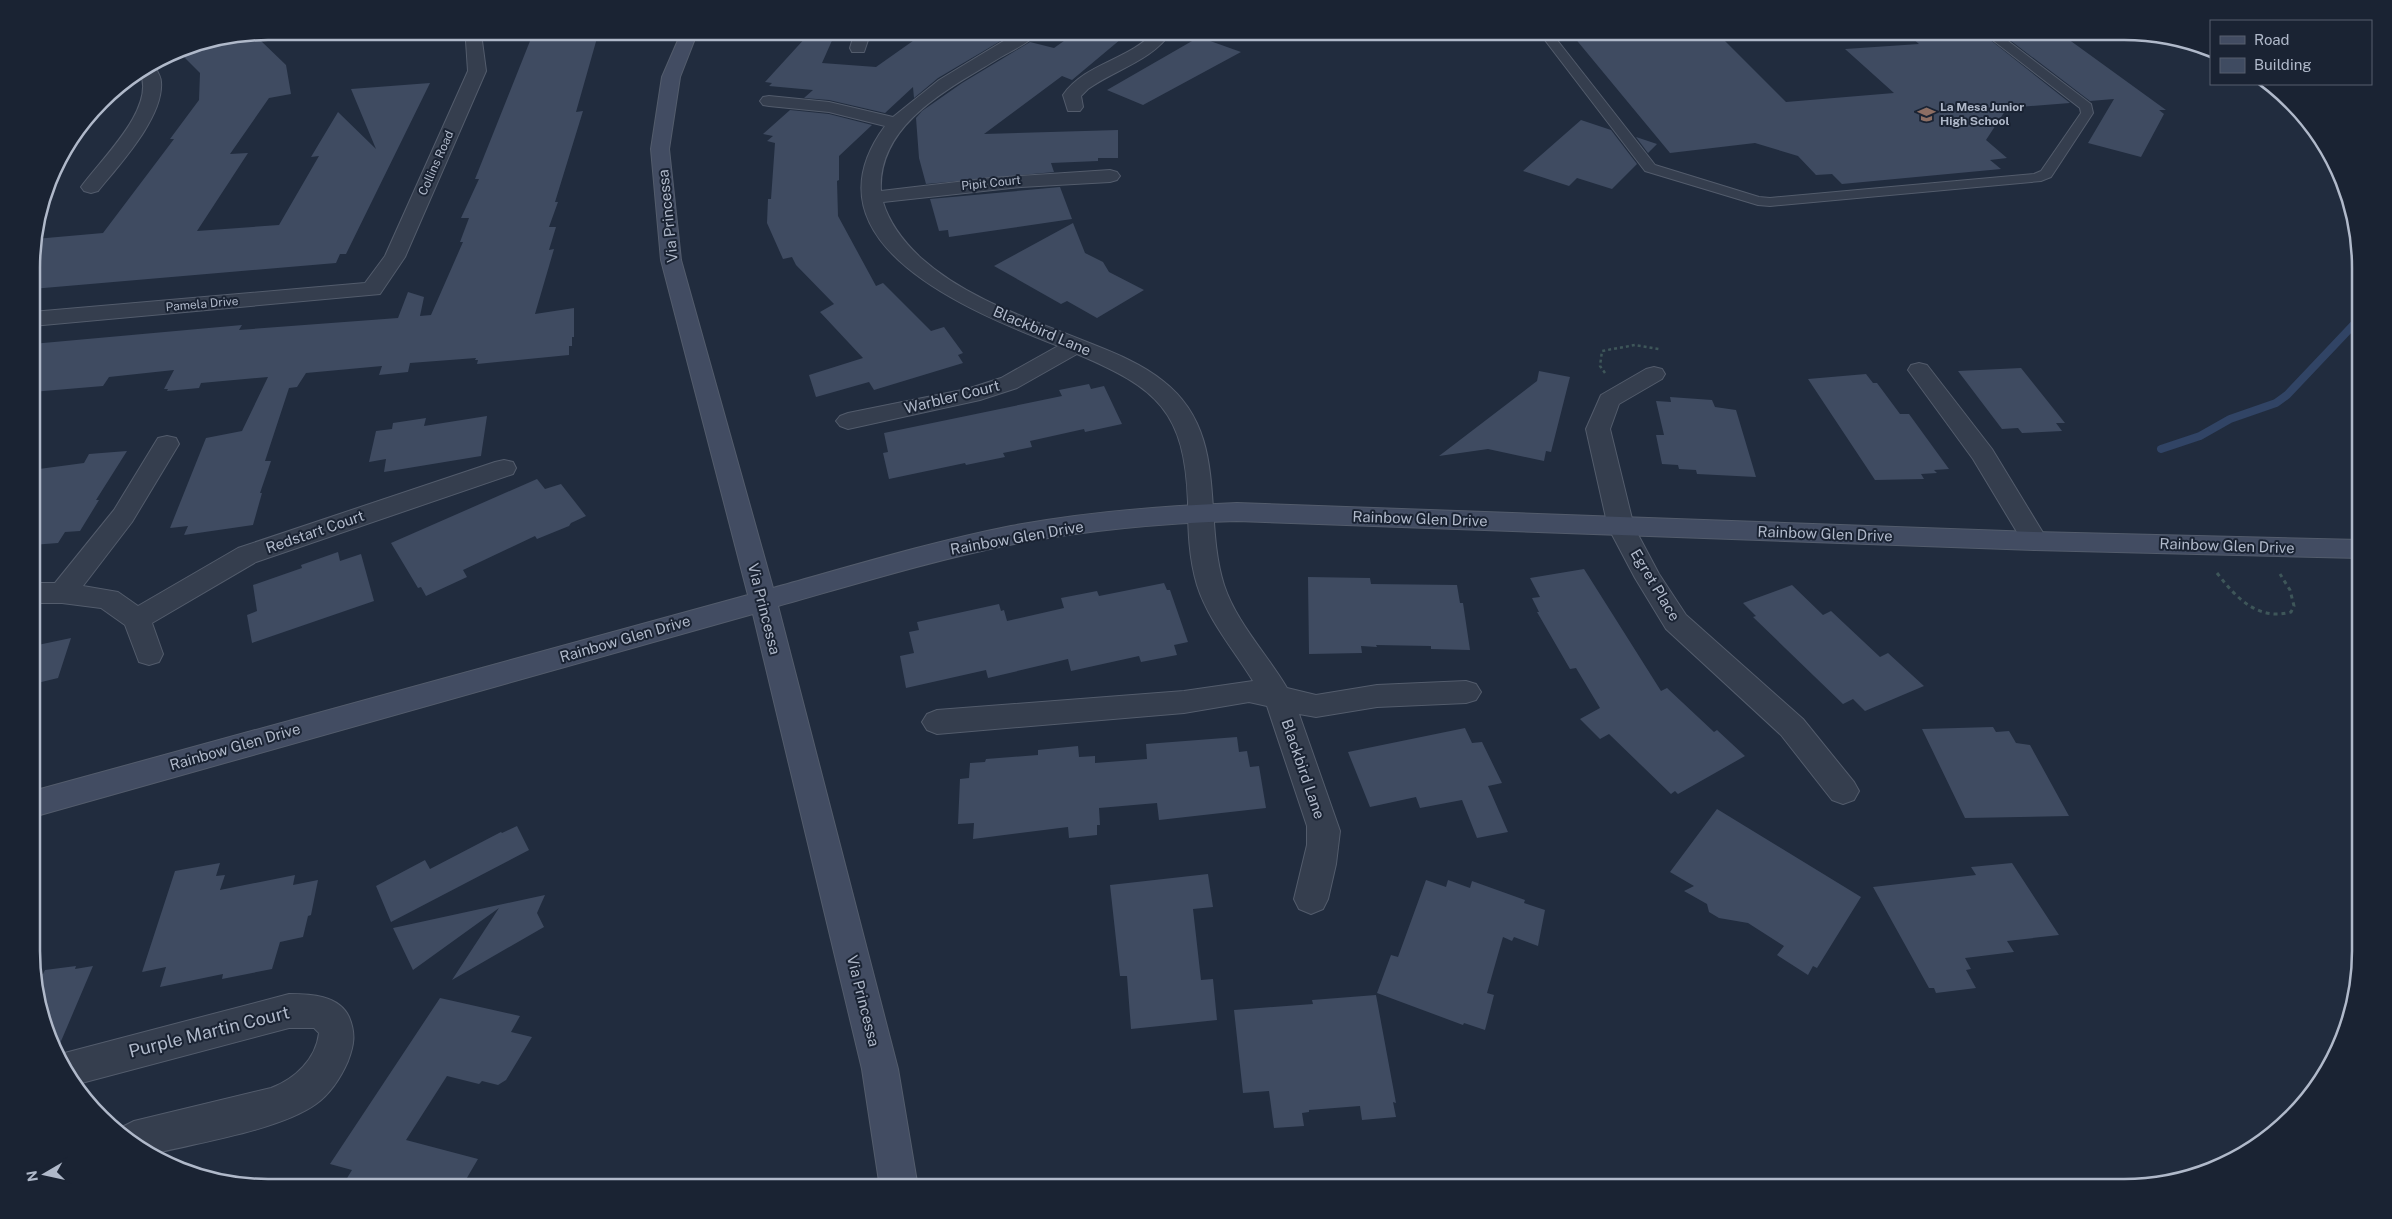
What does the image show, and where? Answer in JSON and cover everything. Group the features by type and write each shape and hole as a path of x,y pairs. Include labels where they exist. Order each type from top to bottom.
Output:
{"street":[{"name":"Collins Road","path":"372,289 395,257 477,71 473,40"},
{"name":"Via Princessa","path":"686,40 671,77 660,149 671,260 762,600 880,1069 897,1179"},
{"path":"858,48 860,40"},
{"name":"Blackbird Lane","path":"1017,40 930,95 897,123 883,141 870,179 872,198 880,222 894,244 915,264 947,289 998,313 1115,362 1144,378 1172,402 1188,429 1195,454 1202,553 1212,588 1278,698 1325,832 1311,899"},
{"path":"1074,106 1072,95 1081,84 1143,52 1158,40"},
{"path":"91,187 136,131 149,102 153,86 150,73"},
{"path":"769,101 828,107 897,123"},
{"name":"Pipit Court","path":"872,198 982,183 1043,178 1110,176"},
{"name":"Pamela Drive","path":"40,317 372,289"},
{"name":"Warbler Court","path":"848,421 972,395 1009,384 1076,345"},
{"path":"1919,370 1982,455 2035,540"},
{"name":"Egret Place","path":"1654,374 1609,400 1598,429 1621,527 1648,578 1676,622 1792,728 1843,791"},
{"path":"62,593 123,516 167,444"},
{"name":"Redstart Court","path":"137,619 247,555 504,468"},
{"name":"Rainbow Glen Drive","path":"40,802 927,555 1025,533 1200,513 1237,512 1621,527 2352,549"},
{"path":"40,593 62,593 108,599 137,619 149,654"},
{"name":"Blackbird Lane","path":"937,722 1184,702 1249,691 1316,706 1378,696 1466,692"},
{"name":"Purple Martin Court","path":"73,1068 289,1011 306,1008 320,1011 331,1018 336,1029 336,1043 332,1058 321,1074 307,1088 289,1099 271,1106 138,1139"}],"lane":[{"path":"1551,40 1650,168 1758,201 1770,202 2036,178 2046,174 2087,113 2086,108 1999,40"}],"path":[{"path":"2199,545 2225,584 2242,602 2263,614 2283,615 2291,612 2294,600 2290,590 2260,546"}],"building":[{"path":"260,40 286,65 291,94 269,98 230,154 248,153 197,231 279,225 319,156 311,157 338,112 376,149 351,89 430,83 346,254 340,254 336,263 40,288 42,238 103,233 174,139 170,139 199,100 200,73 183,56 223,44"},
{"path":"530,40 596,40 576,112 583,111 555,202 558,202 549,227 556,227 549,250 554,249 535,314 574,308 574,337 572,337 572,346 569,346 569,355 477,364 478,360 475,360 476,358 410,363 408,372 379,375 382,366 306,373 297,387 289,388 265,461 271,461 260,493 262,493 253,525 184,535 188,526 170,528 206,438 242,431 268,377 201,383 199,388 167,391 168,389 164,389 174,370 109,377 103,386 40,391 40,343 242,325 239,330 398,318 408,292 424,297 420,316 431,315 463,242 460,242 469,218 461,218 479,179 475,179"},
{"path":"803,40 832,40 822,63 876,67 914,40 1002,40 938,78 914,98 913,87 885,113 829,100 804,98 813,90 769,86 772,83 765,82"},
{"path":"1065,40 1120,40 1072,80 1062,76 984,134 1118,130 1118,158 1098,158 1098,161 1051,163 1054,172 926,184 919,158 916,118 922,111 962,83 1030,42 1054,48"},
{"path":"1194,40 1207,40 1241,52 1143,105 1107,90"},
{"path":"1576,40 1724,40 1786,102 1894,93 1845,49 1919,44 1914,40 1990,40 2070,103 2007,108 1986,140 2007,158 1990,160 2001,169 1842,184 1832,174 1816,175 1798,156 1755,143 1670,153"},
{"path":"2010,40 2069,40 2166,110 2159,110 2164,114 2141,157 2088,143 2114,99 2090,101"},
{"path":"790,110 829,114 872,125 839,156 839,180 837,181 838,216 876,286 883,283 931,331 944,327 963,353 958,355 963,363 874,390 869,382 816,397 809,375 863,358 820,312 834,304 796,265 792,257 783,259 767,223 768,199 771,199 775,143 767,141 773,136 763,134"},
{"path":"1581,120 1611,130 1637,164 1612,189 1577,178 1569,186 1523,171"},
{"path":"1636,137 1657,144 1648,153"},
{"path":"1060,187 1072,219 949,237 948,230 939,231 930,199"},
{"path":"1073,223 1085,253 1103,262 1109,272 1144,290 1097,318 1067,301 1061,304 994,266"},
{"path":"2021,368 2065,423 2056,423 2062,431 2022,433 2018,428 2002,429 1958,371"},
{"path":"1539,371 1570,377 1551,452 1546,451 1544,461 1488,449 1439,456 1537,381"},
{"path":"1866,374 1873,383 1877,383 1900,414 1909,414 1949,469 1934,470 1937,473 1921,474 1924,479 1875,480 1808,379"},
{"path":"1089,384 1091,389 1104,386 1122,424 1085,432 1084,429 1030,441 1032,447 1003,453 1005,457 966,465 965,463 889,479 883,453 888,452 884,433 1062,396 1059,390"},
{"path":"1670,397 1712,400 1715,407 1736,410 1756,477 1697,474 1696,470 1679,469 1678,465 1662,464 1656,435 1664,435 1656,401 1671,402"},
{"path":"487,416 481,456 384,472 386,459 369,462 376,431 392,429 393,423 426,418 424,426"},
{"path":"127,451 96,500 99,500 80,531 65,532 58,543 40,544 40,469 84,463 89,454"},
{"path":"537,479 545,489 561,484 586,516 571,523 569,526 537,539 535,536 463,570 467,577 426,596 421,587 418,588 391,543"},
{"path":"338,552 340,561 361,554 374,601 252,643 247,615 257,611 253,585 302,568 301,565"},
{"path":"1584,569 1661,691 1667,688 1714,732 1717,730 1745,756 1678,794 1675,791 1671,794 1609,734 1600,739 1580,719 1600,708 1576,668 1570,669 1537,612 1539,612 1532,598 1540,597 1530,578"},
{"path":"1308,577 1370,578 1371,584 1457,585 1460,603 1463,603 1470,650 1431,649 1431,646 1376,645 1377,647 1361,646 1362,653 1309,654"},
{"path":"1164,583 1167,590 1170,590 1188,642 1174,645 1177,655 1141,662 1139,656 1071,671 1068,659 988,678 986,670 906,688 900,656 914,653 909,632 919,630 917,622 999,604 1001,611 1004,610 1007,621 1064,608 1061,598 1097,591 1099,596"},
{"path":"1792,585 1823,615 1831,611 1880,657 1888,653 1924,686 1865,711 1853,699 1843,704 1753,617 1756,616 1743,603"},
{"path":"71,638 58,678 40,682 40,645"},
{"path":"1993,727 1996,732 2009,731 2016,743 2030,745 2069,816 1965,818 1922,729"},
{"path":"1465,728 1472,743 1482,742 1502,783 1488,786 1508,832 1477,838 1462,800 1420,808 1416,797 1370,807 1348,752"},
{"path":"1237,737 1239,752 1247,751 1250,767 1259,766 1266,808 1159,820 1157,803 1099,808 1100,825 1097,825 1097,835 1069,838 1068,827 973,839 974,823 958,824 960,779 969,778 970,763 985,762 986,759 1038,755 1038,750 1078,746 1079,757 1095,756 1095,763 1147,759 1146,744"},
{"path":"1717,809 1861,897 1817,968 1813,966 1808,975 1777,955 1784,946 1748,923 1719,918 1709,912 1707,904 1684,891 1694,886 1670,872"},
{"path":"517,826 529,850 391,922 376,886 425,860 430,869 501,832"},
{"path":"220,863 216,876 225,875 220,890 295,875 293,885 318,880 311,915 308,916 303,937 280,942 272,969 222,979 223,974 160,987 166,967 142,972 175,871"},
{"path":"2012,863 2059,935 2007,941 2014,952 1965,958 1971,969 1966,970 1976,988 1936,993 1934,988 1929,988 1873,887 1976,875 1971,867"},
{"path":"1208,874 1213,907 1193,909 1201,980 1213,979 1217,1020 1131,1029 1127,976 1120,976 1110,885"},
{"path":"1426,880 1446,887 1448,880 1470,888 1472,881 1525,900 1524,903 1545,910 1538,946 1514,937 1512,941 1503,937 1487,993 1494,995 1485,1030 1464,1023 1463,1025 1377,993 1391,955 1398,957"},
{"path":"545,895 537,913 544,927 452,980 499,908 413,970 393,928"},
{"path":"93,966 60,1044 44,996 41,974 45,970"},
{"path":"1376,995 1396,1103 1393,1102 1396,1117 1362,1120 1360,1106 1309,1110 1309,1112 1302,1113 1304,1126 1274,1128 1269,1091 1243,1093 1234,1010 1313,1004 1312,1000"},
{"path":"440,998 520,1016 511,1032 532,1037 506,1080 498,1085 482,1081 479,1084 447,1076 406,1140 478,1159 466,1179 346,1179 352,1170 330,1164"}],"waterway":[{"path":"2161,449 2200,436 2230,419 2276,403 2287,395 2352,326"}],"place":[{"name":"La Mesa Junior High School","path":"1926,114"}]}
